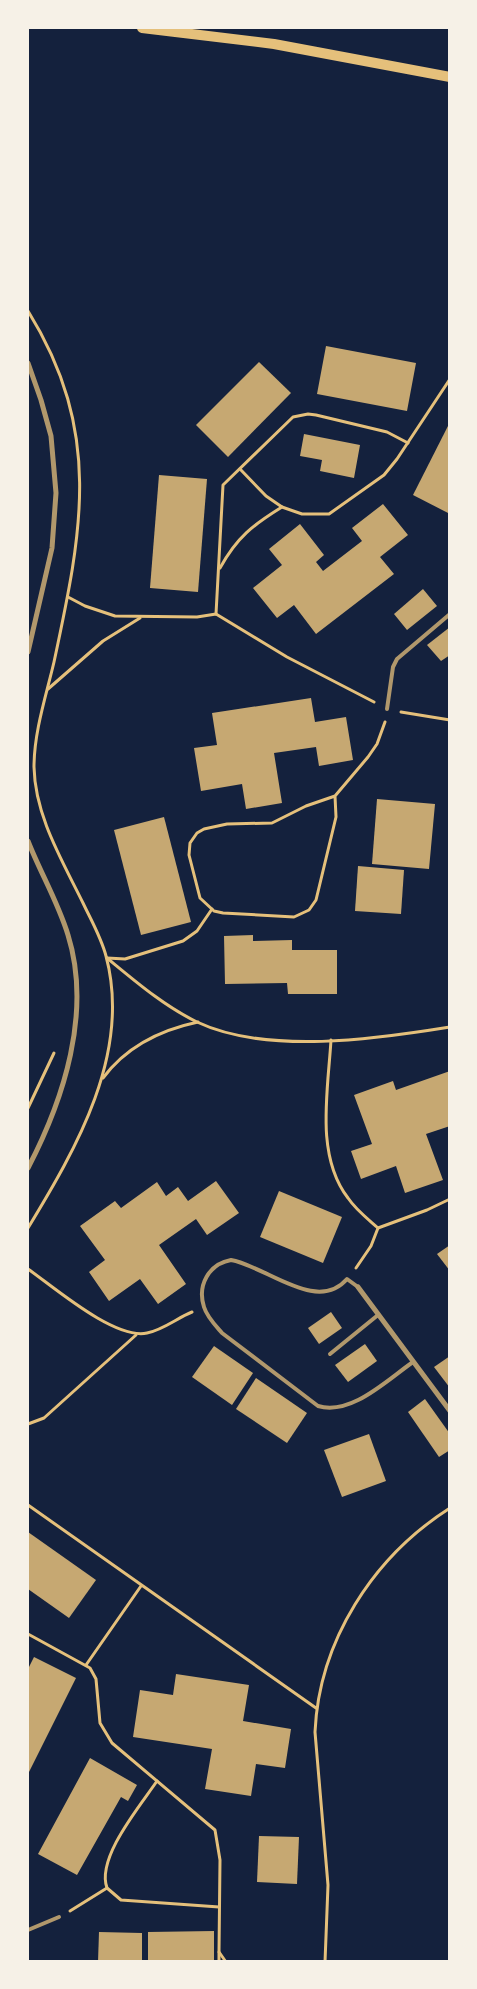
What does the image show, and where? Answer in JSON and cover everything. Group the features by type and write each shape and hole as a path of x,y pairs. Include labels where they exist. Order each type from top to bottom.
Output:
{"main road":[{"path":"142,28 274,44 450,77"}],"street":[{"path":"28,363 51,436 56,492 52,548 28,652"},
{"path":"28,841 54,896 73,954 76,1003 73,1031 61,1095 28,1168"},
{"path":"358,1287 450,1411"}],"lane":[{"path":"387,709 393,667 397,659 450,614"},
{"path":"358,1287 347,1279 333,1290 316,1292 303,1289 240,1261 223,1261 212,1268 207,1275 202,1289 204,1306 209,1318 222,1333 318,1406 337,1409 350,1406 413,1362"},
{"path":"330,1354 378,1315"},
{"path":"28,1930 59,1917"}],"path":[{"path":"28,311 51,352 66,391 78,454 80,520 68,596 36,747 34,764 37,799 51,837 101,941 111,978 112,1020 110,1042 101,1081 67,1160 28,1228"},
{"path":"240,469 266,496 282,507 302,514 329,514 384,475 408,443 450,379"},
{"path":"216,614 220,569 222,485 293,417 316,415 387,432 408,443"},
{"path":"220,569 231,549 242,535 282,507"},
{"path":"68,596 103,614 141,618 216,614 287,656 387,709 450,720"},
{"path":"48,690 103,641 141,618"},
{"path":"335,796 336,816 316,900 309,910 294,917 223,913 212,909 200,898 189,855 190,843 197,833 204,828 227,824 272,823 306,806 335,796 355,774 377,744 387,709"},
{"path":"106,958 125,959 183,941 197,931 212,909"},
{"path":"106,958 156,996 198,1022 251,1037 282,1040 331,1040 450,1027"},
{"path":"101,1081 121,1058 148,1039 198,1022"},
{"path":"28,1108 53,1053 73,1031"},
{"path":"331,1040 327,1121 330,1162 347,1197 378,1228"},
{"path":"378,1228 411,1217 450,1199"},
{"path":"347,1279 371,1246 378,1228"},
{"path":"28,1269 102,1321 126,1333 137,1334 157,1331 204,1306"},
{"path":"28,1424 44,1418 137,1334"},
{"path":"28,1505 316,1708"},
{"path":"325,1962 328,1885 316,1757 316,1708 328,1659 342,1628 363,1591 398,1549 418,1531 450,1508"},
{"path":"86,1665 141,1586"},
{"path":"28,1634 86,1665 94,1673 97,1708 103,1730 118,1749 215,1830 220,1860 219,1962"},
{"path":"157,1782 135,1813 110,1855 104,1874 106,1888 111,1894 121,1900 220,1906"},
{"path":"59,1917 106,1888"},
{"path":"219,1952 226,1962"}],"building":[{"path":"326,346 416,363 407,411 317,394"},
{"path":"259,362 291,393 228,457 196,425"},
{"path":"450,422 450,514 413,495"},
{"path":"304,434 360,445 354,478 320,471 322,460 300,456"},
{"path":"159,475 207,479 198,592 150,588"},
{"path":"383,504 408,535 380,557 394,574 316,634 294,605 277,618 253,588 282,565 269,549 300,524 324,555 316,562 323,571 362,541 352,528"},
{"path":"423,589 437,606 407,630 394,614"},
{"path":"450,627 450,655 441,661 427,645"},
{"path":"311,698 315,722 346,717 353,760 319,766 316,747 274,753 282,803 246,809 242,784 201,791 194,748 217,745 212,713"},
{"path":"377,799 435,804 429,869 372,864"},
{"path":"164,817 191,922 141,935 114,830"},
{"path":"358,866 404,870 401,914 355,911"},
{"path":"253,935 253,941 292,940 292,950 337,950 337,994 288,994 287,983 225,984 224,936"},
{"path":"450,1071 450,1126 426,1134 443,1180 405,1193 396,1166 361,1179 351,1151 372,1144 354,1095 393,1081 396,1090"},
{"path":"216,1181 239,1213 207,1235 196,1219 159,1245 186,1284 158,1304 140,1279 109,1301 89,1272 105,1260 80,1226 115,1201 121,1208 157,1182 166,1196 178,1187 188,1201"},
{"path":"279,1191 342,1217 323,1263 260,1237"},
{"path":"450,1245 450,1271 437,1254"},
{"path":"331,1312 342,1328 319,1344 308,1328"},
{"path":"365,1344 377,1361 348,1382 335,1365"},
{"path":"214,1346 253,1373 232,1405 192,1377"},
{"path":"450,1356 450,1388 434,1367"},
{"path":"256,1378 307,1413 287,1443 236,1409"},
{"path":"425,1399 450,1434 450,1450 439,1457 408,1412"},
{"path":"369,1434 386,1481 342,1497 324,1450"},
{"path":"28,1532 96,1580 69,1618 28,1589"},
{"path":"34,1657 76,1678 28,1774 28,1669"},
{"path":"176,1674 249,1685 243,1721 291,1729 285,1768 256,1764 251,1796 205,1789 212,1749 133,1737 140,1690 173,1695"},
{"path":"90,1758 137,1785 128,1801 121,1797 77,1875 38,1854"},
{"path":"259,1836 299,1837 297,1884 257,1882"},
{"path":"214,1931 214,1962 148,1962 148,1932"},
{"path":"99,1932 142,1933 142,1962 98,1962"}]}
